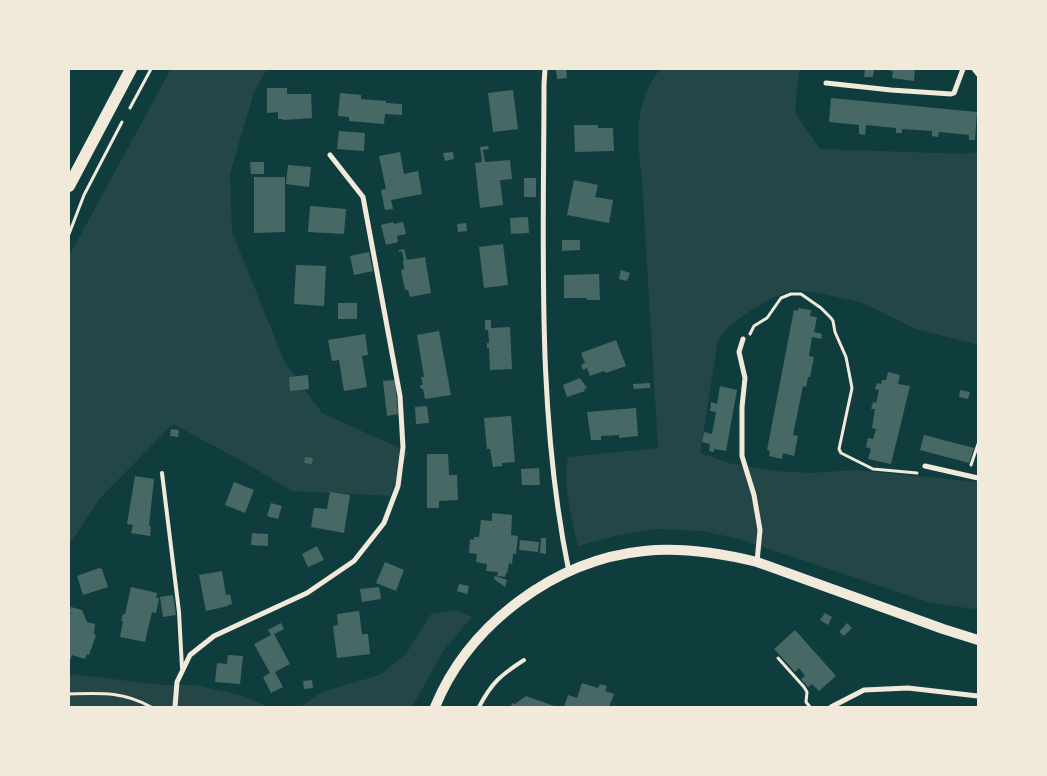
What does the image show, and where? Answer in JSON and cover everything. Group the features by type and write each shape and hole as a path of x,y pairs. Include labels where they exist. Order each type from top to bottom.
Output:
{"main road":[{"path":"69,186 130,69"},
{"path":"435,707 439,696 462,659 487,628 506,611 540,588 569,572 616,556 644,551 703,551 757,562 978,640"}],"street":[{"path":"545,69 544,329 552,468 569,572"},
{"path":"826,83 951,94 954,93 962,69"},
{"path":"974,69 978,74"},
{"path":"175,707 177,682 190,654 214,636 306,594 354,561 384,523 398,486 403,447 400,396 363,196 330,155"},
{"path":"743,339 739,352 745,378 742,407 742,456 754,495 760,530 757,562"},
{"path":"925,466 978,478"},
{"path":"831,707 864,690 908,688 978,696"}],"lane":[{"path":"162,473 179,612 182,668"},
{"path":"479,707 493,683 524,660"}],"path":[{"path":"128,111 150,69"},
{"path":"69,234 84,195 123,120"},
{"path":"743,339 749,337 754,326 767,318 778,301 784,296 794,293 801,294 821,308 833,321 835,332 846,357 852,388 839,449 841,453 867,466 884,471 918,473 925,466"},
{"path":"969,476 978,444"},
{"path":"778,658 804,687 806,702 810,707"},
{"path":"69,694 112,693 134,698 151,707"}],"shaded area":[{"path":"171,69 267,69 254,92 230,174 232,232 285,363 322,413 408,452 390,496 292,491 240,460 173,424 100,498 69,545 69,256"},
{"path":"660,69 799,69 795,113 820,149 967,154 978,152 978,345 916,329 863,303 820,293 794,290 772,298 729,326 718,340 700,453 729,463 774,471 811,473 855,470 978,482 978,608 973,609 928,602 739,539 702,531 656,529 615,536 578,546 567,490 566,467 568,457 658,448 638,136 641,109 645,96"},
{"path":"454,610 472,617 443,651 412,707 300,707 322,692 380,675 406,654 431,614"},
{"path":"69,674 164,685 194,685 241,695 268,707 69,707"}],"building":[{"path":"556,69 566,69 567,78 557,79"},
{"path":"865,69 874,69 873,77 864,77"},
{"path":"886,69 915,69 914,81 892,78 893,71"},
{"path":"267,88 287,88 287,94 311,94 312,118 283,120 278,119 278,112 267,113"},
{"path":"513,90 518,129 493,132 488,93"},
{"path":"340,93 361,95 361,99 402,104 402,115 385,114 384,124 349,121 349,117 338,116"},
{"path":"831,98 977,112 975,140 969,140 969,135 939,132 938,137 932,136 932,131 902,129 902,133 896,133 896,128 866,125 865,135 859,134 859,125 829,122"},
{"path":"574,125 598,125 598,128 613,128 614,151 575,152"},
{"path":"339,131 365,133 364,151 337,149"},
{"path":"488,146 489,149 483,150 485,162 510,160 512,179 500,180 503,205 480,208 475,163 482,162 480,147"},
{"path":"400,152 404,174 418,171 422,194 391,200 393,209 385,210 381,190 386,189 379,156"},
{"path":"453,152 454,159 445,161 443,153"},
{"path":"250,162 264,162 264,174 251,174"},
{"path":"288,165 311,167 309,187 286,184"},
{"path":"254,177 285,177 285,232 254,233"},
{"path":"524,178 536,178 536,197 524,197"},
{"path":"574,180 598,185 595,197 613,200 609,223 567,215"},
{"path":"310,206 346,209 344,234 308,232"},
{"path":"528,217 529,233 511,234 510,218"},
{"path":"393,222 394,224 403,222 406,234 397,236 398,242 386,245 381,225"},
{"path":"466,223 467,231 458,232 457,224"},
{"path":"562,240 580,240 580,250 562,251"},
{"path":"503,244 508,285 484,288 479,247"},
{"path":"404,249 407,260 425,257 431,293 410,297 408,290 405,290 401,270 404,269 404,261 402,251 399,252 399,250"},
{"path":"369,252 373,271 354,275 350,256"},
{"path":"296,265 326,266 324,306 294,304"},
{"path":"621,270 630,273 627,281 619,279"},
{"path":"599,274 600,300 564,298 564,275"},
{"path":"338,303 357,303 357,319 338,319"},
{"path":"798,308 811,310 810,316 817,317 814,332 822,334 821,339 812,337 809,356 814,357 810,377 808,377 806,387 803,386 793,435 798,436 794,456 783,453 782,459 769,456 770,451 767,450 794,310 798,311"},
{"path":"485,320 491,320 491,328 510,327 512,369 490,370 489,348 487,348 487,343 489,343 488,330 485,330"},
{"path":"439,331 451,395 425,399 420,385 423,385 421,377 424,377 417,335"},
{"path":"365,334 368,355 362,356 367,387 344,391 339,360 332,361 328,340"},
{"path":"616,340 626,366 590,376 587,368 583,370 581,365 585,363 581,353"},
{"path":"888,372 900,375 898,384 910,386 891,464 868,459 871,449 866,447 868,438 873,439 876,429 872,428 875,409 871,409 873,402 876,403 879,390 875,389 877,383 881,384 882,380 886,380"},
{"path":"308,375 309,389 290,391 289,377"},
{"path":"580,378 587,388 584,389 585,391 567,397 563,385"},
{"path":"395,380 398,414 387,416 383,381"},
{"path":"650,383 650,388 634,389 633,384"},
{"path":"720,386 737,390 726,451 714,449 714,452 709,451 710,444 702,442 704,432 712,434 716,412 710,411 711,402 717,404"},
{"path":"960,390 970,392 968,399 959,397"},
{"path":"427,406 429,423 416,424 415,407"},
{"path":"636,408 638,436 619,438 619,435 601,436 601,440 591,440 587,412"},
{"path":"511,416 515,462 502,463 502,466 493,467 490,449 487,449 484,418"},
{"path":"171,429 179,430 178,437 170,436"},
{"path":"924,435 974,448 969,463 920,450"},
{"path":"427,454 448,454 449,475 457,475 458,500 439,501 439,508 427,508"},
{"path":"305,457 313,458 312,464 304,463"},
{"path":"539,468 540,485 522,485 521,469"},
{"path":"135,476 154,479 149,526 151,526 150,536 131,533 133,525 127,524"},
{"path":"234,482 254,490 245,513 225,505"},
{"path":"330,492 350,495 344,533 311,527 314,508 327,509"},
{"path":"271,503 282,506 278,519 267,516"},
{"path":"492,513 512,515 511,535 518,536 516,554 513,554 512,564 509,563 505,577 497,576 498,572 486,571 487,564 476,562 477,554 469,553 470,539 474,540 474,537 479,537 481,520 492,521"},
{"path":"252,533 268,534 268,546 251,545"},
{"path":"541,538 546,538 546,554 540,553"},
{"path":"520,540 539,542 538,552 519,550"},
{"path":"317,546 324,560 308,567 302,554"},
{"path":"385,562 404,570 396,591 376,583"},
{"path":"99,568 102,569 108,587 83,595 77,576"},
{"path":"222,571 226,595 230,594 232,604 206,611 199,575"},
{"path":"495,576 507,580 505,587 494,579"},
{"path":"459,584 469,586 467,594 457,591"},
{"path":"131,587 157,593 156,598 159,598 156,613 152,612 145,642 120,637 123,621 121,621 123,614 125,614"},
{"path":"379,587 381,599 362,602 360,589"},
{"path":"173,595 176,615 163,617 160,597"},
{"path":"71,607 82,610 87,622 95,624 94,634 96,635 89,655 87,654 85,659 72,655 69,663 69,613 73,614 69,612"},
{"path":"359,611 362,634 368,634 370,654 337,658 333,626 338,625 337,614"},
{"path":"825,613 832,617 828,625 820,620"},
{"path":"281,623 284,629 274,634 290,664 275,672 283,687 271,693 263,677 270,673 254,644 271,635 268,630"},
{"path":"847,623 852,628 844,636 839,632"},
{"path":"795,630 836,676 819,691 812,684 808,687 801,679 805,676 799,668 795,672 774,649"},
{"path":"228,655 243,656 240,684 215,682 217,663 227,664"},
{"path":"312,680 313,688 304,689 303,681"},
{"path":"582,683 598,688 600,684 607,686 605,691 614,694 609,707 564,707 568,695 577,698"},
{"path":"526,696 557,707 511,707 512,703 515,704"}]}
